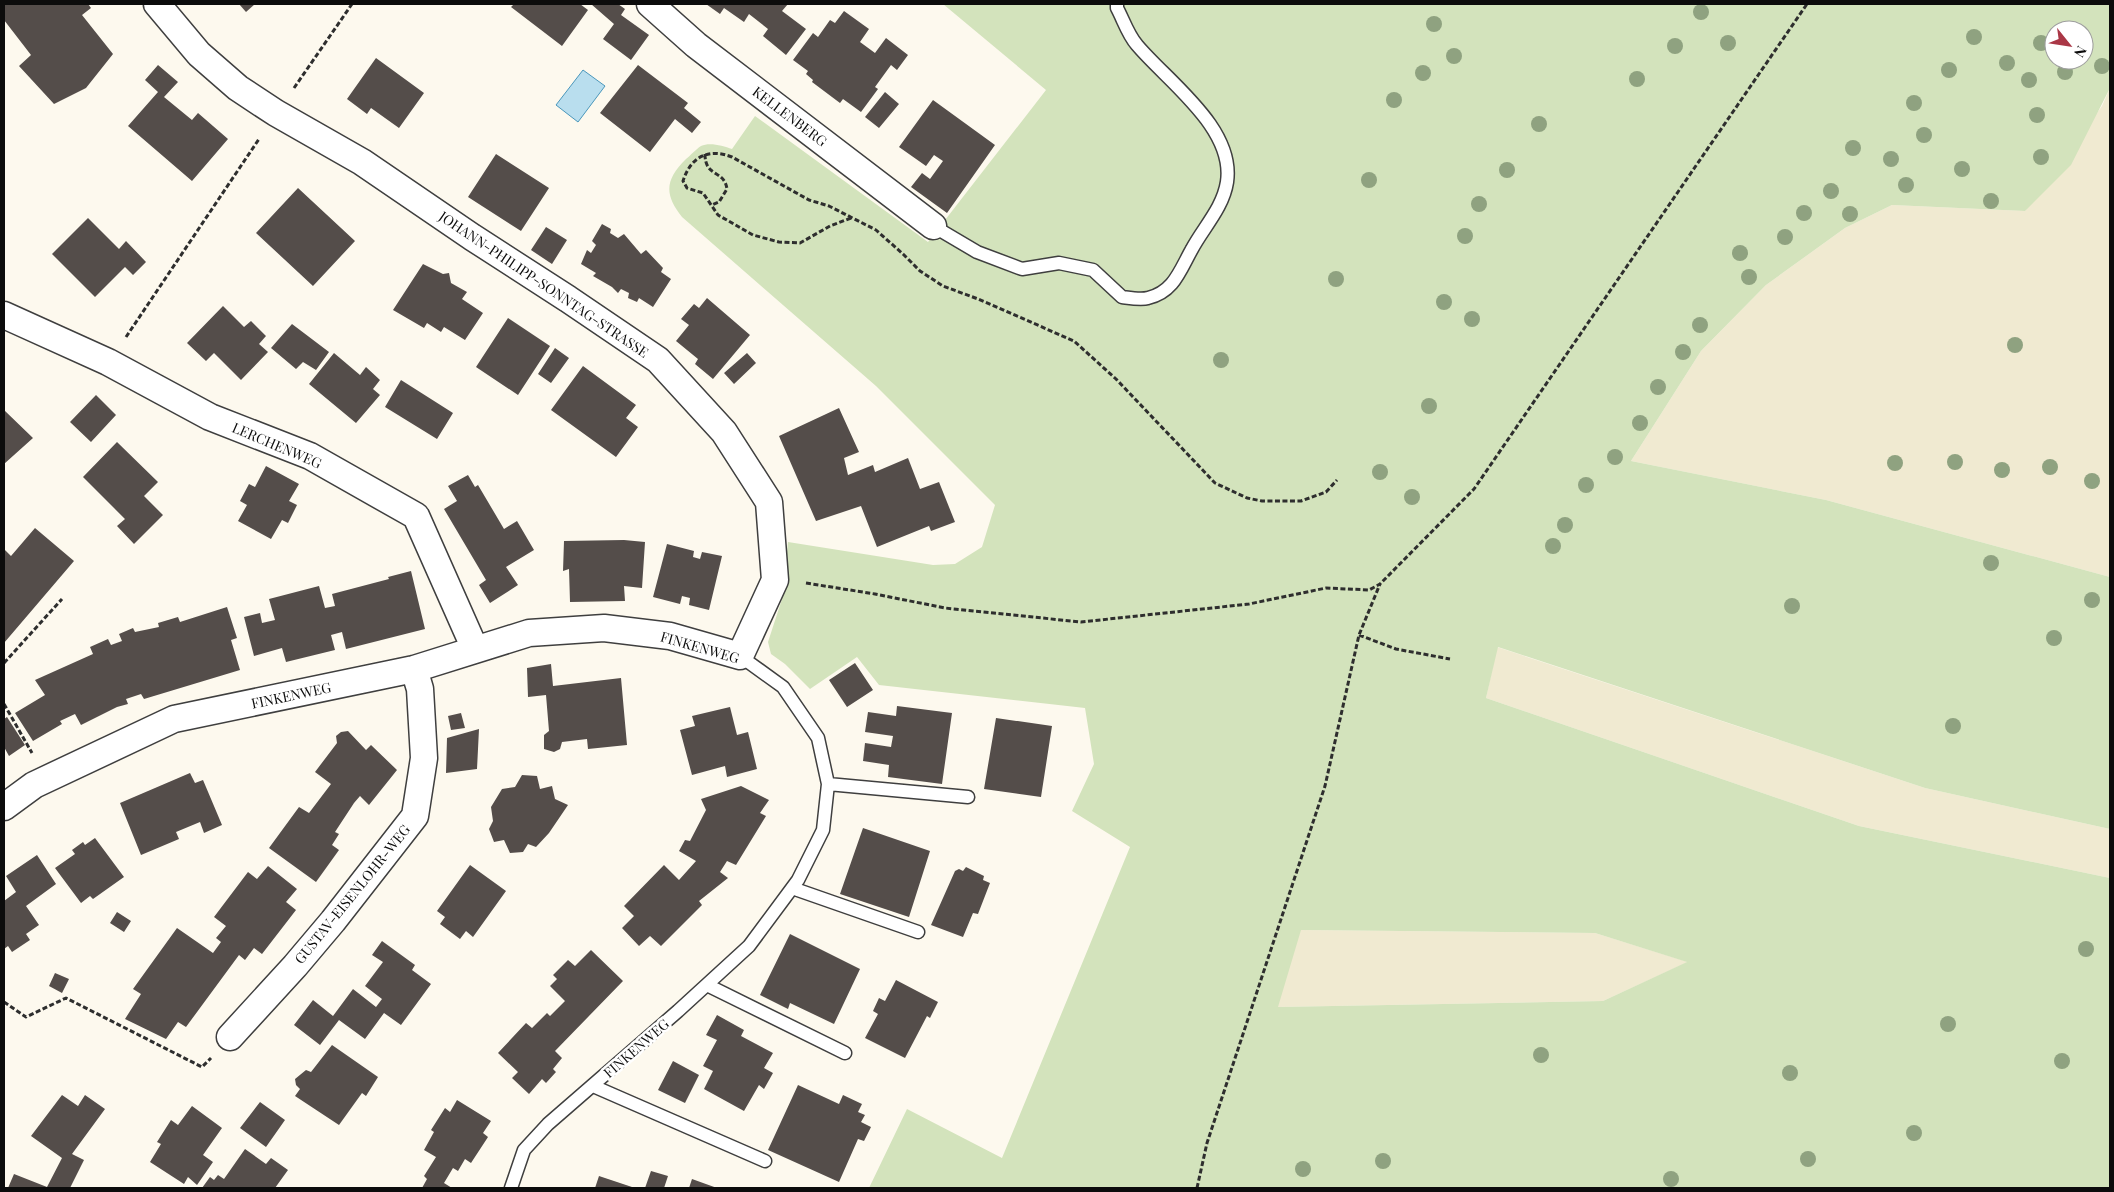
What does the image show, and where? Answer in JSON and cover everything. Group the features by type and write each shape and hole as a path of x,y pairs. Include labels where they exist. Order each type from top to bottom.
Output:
{"street":[{"name":"JOHANN-PHILIPP-SONNTAG-STRASSE","path":"157,4 199,54 238,88 276,114 362,162 658,360 724,432 769,502 775,580 740,656"},
{"name":"KELLENBERG","path":"650,4 696,45 933,226"},
{"name":"LERCHENWEG","path":"4,315 108,362 210,417 310,456 416,516 474,649"},
{"name":"FINKENWEG","path":"4,807 34,785 174,719 414,669 529,633 604,628 670,636 740,656"},
{"name":"GUSTAV-EISENLOHR-WEG","path":"230,1037 320,936 415,816 424,758 420,689 414,669"}],"lane":[{"path":"933,226 978,252 1022,269 1060,263 1093,270 1122,298 1148,298 1170,288 1215,213 1226,184 1228,162 1215,132 1209,124 1136,43 1117,8 1117,4"},
{"name":"FINKENWEG","path":"512,1188 524,1150 548,1124 749,946 792,888 823,830 828,784 818,738 783,687 740,656"},
{"path":"828,784 968,797"},
{"path":"792,888 918,932"},
{"path":"707,985 845,1053"},
{"path":"593,1086 765,1161"}],"path":[{"path":"108,362 352,4"},
{"path":"775,580 866,592 945,608 1082,622 1249,604 1326,588 1369,590 1380,584 1474,489 1807,4"},
{"path":"851,218 830,226 800,242 779,242 753,235 718,215 703,193 687,188 684,181 691,166 705,154 720,153 732,157 809,200 829,206 876,230 920,271 943,286 978,299 1074,341 1116,378 1215,483 1247,498 1262,501 1301,501 1326,492 1337,480"},
{"path":"705,154 707,167 722,178 727,189 719,202 712,205"},
{"path":"1198,1188 1207,1143 1325,786 1359,635 1380,584"},
{"path":"4,663 62,599"},
{"path":"1359,635 1396,649 1450,659"},
{"path":"4,704 46,779"},
{"path":"4,1002 26,1017 66,998 202,1067 230,1037"}],"shaded area":[{"path":"2110,88 2110,577 1826,500 1631,461 1701,351 1766,285 1845,228 1892,205 2025,211 2102,106"},
{"path":"1497,647 1925,788 2110,829 2110,878 1859,826 1486,698"},
{"path":"1300,930 1595,933 1688,962 1603,1001 1277,1007"}],"green space":[{"path":"943,4 2110,4 2110,88 2071,165 2025,211 1892,205 1845,228 1766,285 1701,351 1631,461 1826,500 2110,577 2110,829 1925,788 1498,647 1486,698 1859,826 2110,878 2110,1188 869,1188 907,1109 1002,1158 1130,847 1072,811 1094,764 1085,708 879,685 857,657 810,689 785,664 771,654 768,642 782,599 788,542 933,565 955,564 982,547 995,505 876,386 682,217 672,201 669,187 679,167 697,149 701,146 712,144 732,149 755,116 928,242 1046,90","holes":["1301,930 1595,933 1687,962 1603,1001 1278,1007"]}],"water":[{"path":"583,70 605,86 578,122 556,105"}],"building":[{"path":"4,4 88,4 91,8 82,15 113,54 86,88 54,104 19,66 31,55 4,20"},
{"path":"239,4 255,4 246,12"},
{"path":"514,4 580,4 588,10 562,46 511,7"},
{"path":"591,4 618,4 625,9 621,15 649,35 631,60 603,39 614,24"},
{"path":"706,4 788,4 782,11 806,29 786,55 763,36 768,29 749,14 744,22 724,8 720,14"},
{"path":"844,11 869,29 860,42 875,53 886,38 908,55 897,70 891,65 875,87 878,89 861,112 843,99 840,103 812,82 813,80 806,74 808,71 793,60 813,33 818,37 830,20 835,23"},
{"path":"376,58 424,93 399,128 371,108 367,114 347,99"},
{"path":"158,65 178,82 164,97 192,120 198,113 228,139 192,181 128,126 158,92 145,80"},
{"path":"638,65 688,103 684,108 701,122 692,133 675,119 650,152 600,113"},
{"path":"885,92 899,104 879,128 865,117"},
{"path":"933,100 995,145 947,213 911,187 922,173 930,179 943,161 934,155 926,166 899,147"},
{"path":"496,154 549,188 521,231 468,197"},
{"path":"298,188 355,241 313,286 256,233"},
{"path":"88,218 119,249 126,241 146,262 133,275 125,267 95,297 52,254"},
{"path":"602,224 611,229 610,233 618,238 624,234 641,254 646,250 663,268 661,272 671,279 653,307 639,298 637,302 628,298 629,293 621,289 618,293 612,287 593,276 596,273 581,264 587,250 591,253 596,245 592,241"},
{"path":"546,227 567,240 552,264 531,250"},
{"path":"423,264 443,274 449,273 451,283 467,292 462,299 483,313 465,340 444,327 441,332 427,323 424,328 393,310"},
{"path":"707,298 750,335 713,379 695,364 698,359 676,341 689,325 681,319 694,304 699,308"},
{"path":"223,306 244,327 251,321 266,336 259,344 268,352 241,380 214,353 206,361 187,343"},
{"path":"508,318 550,346 518,395 476,367"},
{"path":"292,324 329,352 316,370 303,362 296,369 271,348"},
{"path":"555,348 569,358 551,383 538,374"},
{"path":"334,353 360,375 366,367 380,380 373,389 380,395 356,423 309,384"},
{"path":"747,353 756,363 734,384 724,373"},
{"path":"583,366 636,405 626,418 638,427 616,457 551,410"},
{"path":"401,380 453,413 437,439 385,407"},
{"path":"96,395 116,415 91,442 70,422"},
{"path":"839,408 859,452 844,458 848,475 873,465 875,472 908,458 920,489 939,482 955,522 931,531 929,526 877,547 861,506 816,521 779,436"},
{"path":"4,410 33,438 4,464"},
{"path":"117,442 158,482 144,496 163,515 134,544 117,526 125,519 83,477"},
{"path":"266,466 299,484 289,501 297,505 288,523 282,520 271,539 238,521 247,505 240,501 249,484 255,487"},
{"path":"468,475 475,487 478,485 504,529 517,521 534,550 506,567 518,585 490,603 479,585 486,580 444,509 457,501 448,486"},
{"path":"35,528 74,561 4,643 4,549 11,556"},
{"path":"624,540 645,542 642,588 624,586 625,601 570,602 569,569 563,571 564,541"},
{"path":"667,544 694,551 693,557 700,559 702,552 722,556 709,610 689,605 690,598 682,596 680,604 653,597"},
{"path":"411,571 425,629 346,649 342,632 331,635 335,650 286,662 282,648 254,656 244,617 260,613 262,623 275,620 269,599 319,586 325,608 335,606 332,594 389,579 388,577"},
{"path":"227,607 237,638 231,640 240,670 144,699 141,694 126,699 128,704 117,707 81,725 75,714 60,721 62,724 33,741 15,713 45,695 35,680 93,654 90,647 108,639 111,645 122,641 119,634 133,628 135,632 159,627 158,623 178,617 180,622"},
{"path":"855,663 873,690 847,707 829,680"},
{"path":"551,664 553,686 621,678 627,745 588,749 587,739 562,742 560,749 554,752 544,749 544,735 549,731 546,695 528,697 527,668"},
{"path":"897,706 952,713 942,784 888,777 889,765 863,761 865,743 891,747 893,736 865,732 868,712 896,716"},
{"path":"730,707 737,735 748,732 757,769 727,777 725,766 692,775 680,730 695,726 692,716"},
{"path":"461,713 465,728 451,730 448,716"},
{"path":"7,717 25,745 9,756 4,747 4,719"},
{"path":"996,718 1052,726 1041,797 984,789"},
{"path":"479,729 477,769 446,773 447,738"},
{"path":"348,731 366,750 371,745 397,770 369,805 360,796 354,803 335,832 339,834 332,845 339,850 316,882 269,848 299,807 309,813 331,784 315,772 337,743 336,736 341,732"},
{"path":"190,773 195,783 203,780 222,825 204,833 200,822 176,832 179,839 141,855 120,803"},
{"path":"522,775 537,776 540,789 552,786 555,799 568,805 549,833 536,847 528,844 523,852 510,853 504,840 494,842 489,829 493,821 491,807 502,789 515,787"},
{"path":"741,786 769,800 760,813 766,816 736,865 727,861 720,872 728,878 699,901 702,905 661,946 650,936 639,946 622,928 634,916 624,906 664,865 679,880 696,861 679,851 685,840 690,841 706,810 701,799"},
{"path":"863,828 930,851 909,917 840,894"},
{"path":"95,838 124,877 93,899 90,896 81,903 55,868 75,854 72,850 83,842 85,845"},
{"path":"37,855 56,884 26,906 39,925 26,934 30,940 12,952 8,946 4,949 4,901 16,892 6,876"},
{"path":"470,865 506,891 473,937 466,931 460,939 440,924 445,917 437,911"},
{"path":"268,866 297,889 286,902 296,910 262,954 254,948 245,960 239,955 186,1027 178,1022 166,1039 125,1019 141,994 133,989 177,928 213,953 221,942 216,938 226,926 214,917 248,872 257,879"},
{"path":"966,867 984,876 983,880 990,883 978,914 973,913 963,937 931,925 955,871 959,869 963,871"},
{"path":"117,912 131,921 124,932 110,923"},
{"path":"790,934 860,969 834,1024 790,1003 788,1009 760,995"},
{"path":"382,941 415,965 412,970 431,984 401,1025 384,1013 365,1039 339,1020 320,1045 294,1025 313,1000 333,1016 353,989 376,1007 382,999 365,986 383,962 372,955"},
{"path":"591,950 623,981 555,1051 562,1058 553,1069 556,1072 546,1083 542,1079 529,1094 512,1078 518,1072 498,1053 526,1023 532,1028 547,1013 550,1016 565,1001 550,986 557,979 553,975 568,960 575,966"},
{"path":"55,973 69,979 62,993 49,986"},
{"path":"896,980 938,1002 930,1018 927,1016 905,1058 865,1038 878,1014 873,1011 879,998 885,1001"},
{"path":"717,1015 744,1030 741,1036 773,1053 764,1068 773,1073 764,1089 759,1085 744,1111 704,1089 713,1071 703,1066 717,1040 706,1035"},
{"path":"332,1045 378,1077 366,1096 362,1093 339,1125 295,1096 300,1089 296,1085 295,1079 306,1070 311,1072"},
{"path":"673,1061 699,1075 685,1103 658,1090"},
{"path":"798,1085 839,1104 843,1095 862,1104 858,1112 865,1115 861,1122 871,1127 864,1141 858,1139 839,1182 768,1150"},
{"path":"62,1095 78,1106 85,1095 105,1109 72,1154 84,1160 70,1188 8,1188 14,1174 47,1187 62,1158 31,1136"},
{"path":"457,1100 491,1121 483,1133 488,1137 471,1163 465,1159 458,1171 453,1168 444,1183 452,1188 422,1188 427,1179 424,1176 436,1157 424,1150 434,1132 431,1130 445,1108 450,1112"},
{"path":"260,1102 285,1120 266,1147 240,1128"},
{"path":"192,1106 222,1128 203,1155 213,1162 197,1185 188,1177 184,1184 150,1162 161,1144 157,1142 171,1120 178,1125"},
{"path":"245,1149 266,1164 271,1158 288,1170 275,1188 202,1188 210,1177 214,1180 218,1175 224,1179"},
{"path":"651,1171 668,1176 664,1188 645,1188"},
{"path":"599,1176 635,1188 595,1188"},
{"path":"692,1179 717,1188 689,1188"}]}
